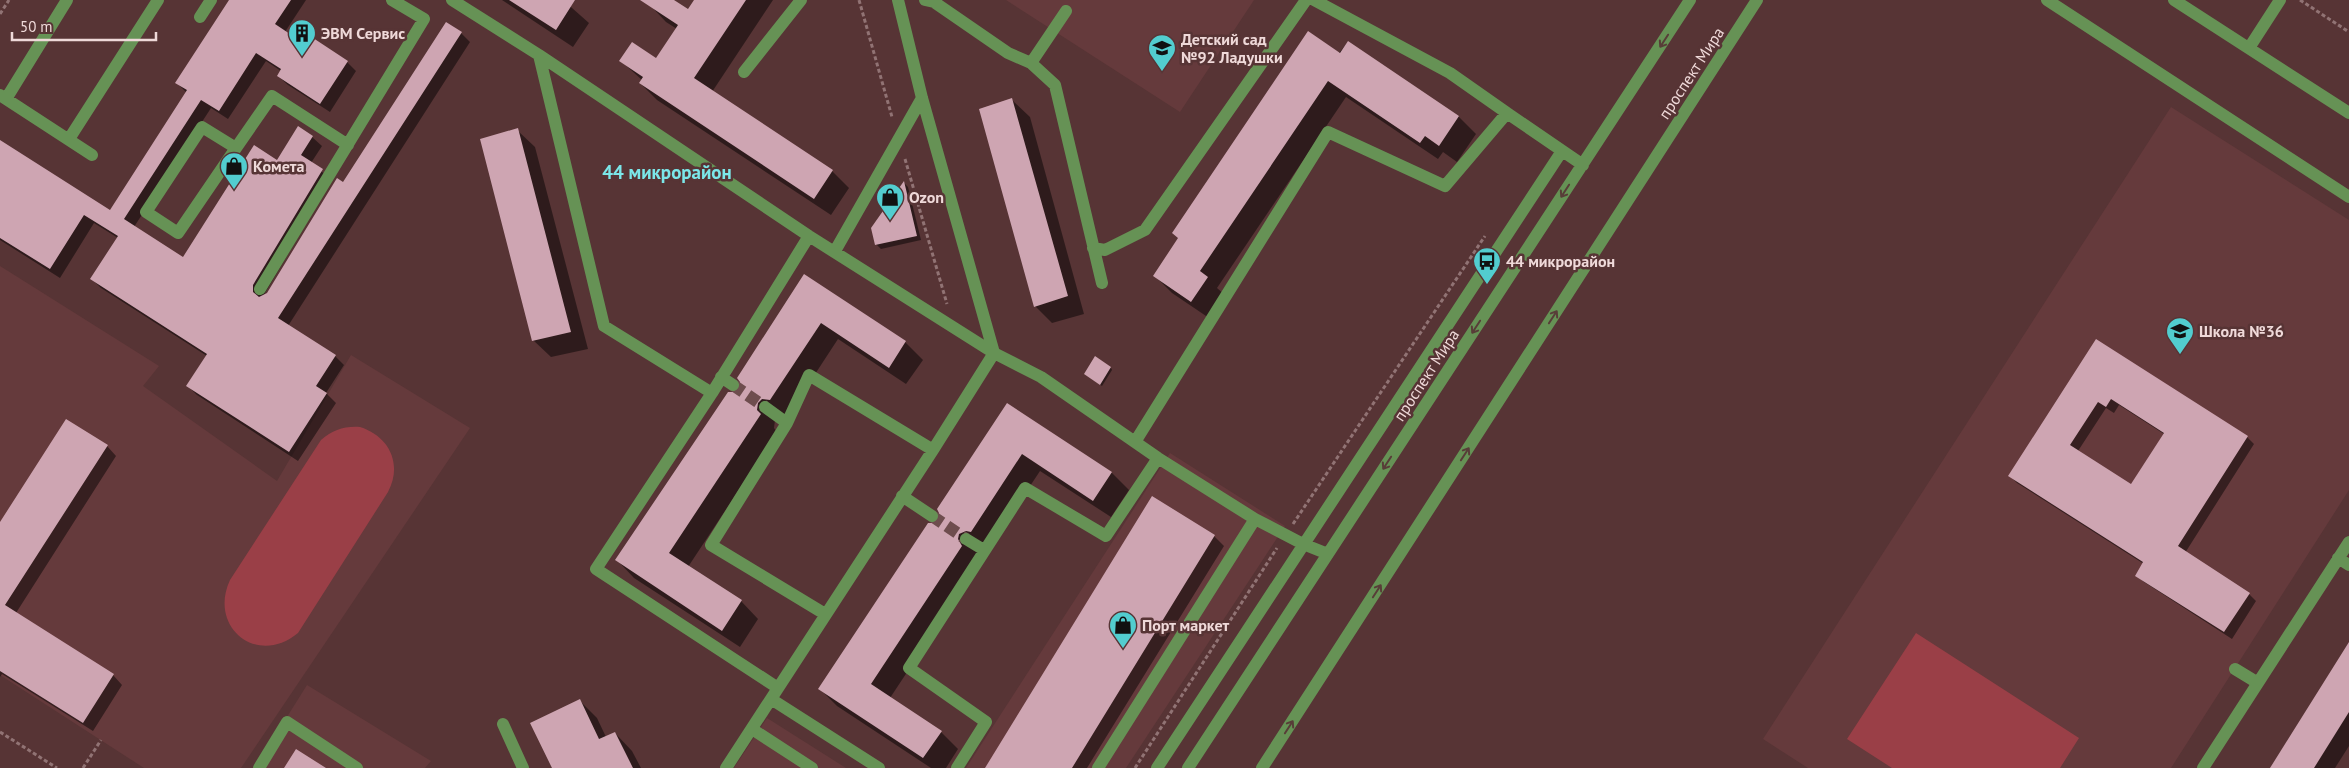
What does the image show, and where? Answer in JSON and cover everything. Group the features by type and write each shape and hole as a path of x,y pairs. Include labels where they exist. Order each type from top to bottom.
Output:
{"street":[{"path":"67,0 3,97 92,155"},
{"path":"69,139 158,0"},
{"path":"200,17 211,0"},
{"path":"260,289 424,19 392,0"},
{"path":"452,0 539,55 809,236 994,353 1041,377 1158,458 1255,519 1303,544 1328,554"},
{"path":"744,72 801,0"},
{"path":"726,768 994,353 922,98 898,0"},
{"path":"925,0 934,2 1008,53 1031,63 1055,85 1102,283"},
{"path":"1094,248 1105,250 1144,230 1306,0"},
{"path":"1314,0 1450,72 1583,165"},
{"name":"проспект Мира","path":"1188,768 1690,0"},
{"name":"проспект Мира","path":"1262,768 1757,0"},
{"path":"2047,0 2349,197"},
{"path":"2174,0 2349,113"},
{"path":"2249,48 2280,0"},
{"path":"1031,63 1066,11"},
{"path":"539,55 604,326 712,393"},
{"path":"236,148 202,127 146,212 178,233 272,96 348,145"},
{"path":"835,251 922,98"},
{"path":"1135,442 1328,132 1445,186 1507,112"},
{"path":"1157,768 1562,151"},
{"path":"809,236 712,393 596,569 879,768"},
{"path":"826,614 711,545 787,423 809,375 933,450"},
{"path":"721,377 733,385"},
{"path":"765,407 787,423"},
{"path":"957,768 986,722 909,668 984,550 1025,488 1106,536 1158,458"},
{"path":"902,496 932,516"},
{"path":"1098,768 1255,519"},
{"path":"966,539 984,550"},
{"path":"2203,768 2258,683 2344,561 2349,542"},
{"path":"2235,669 2258,683"},
{"path":"259,768 287,722 357,768"},
{"path":"503,724 523,768"},
{"path":"752,729 812,768"}],"path":[{"path":"0,14 9,0"},
{"path":"859,0 954,328"},
{"path":"2300,0 2349,32"},
{"path":"1135,768 1286,535 1488,232"},
{"path":"0,732 57,768"},
{"path":"83,768 101,740"}],"shaded area":[{"name":"Детский сад №92 Ладушки","path":"1006,0 1254,0 1180,112"},
{"name":"Школа №36","path":"2171,107 2349,220 2349,490 2171,768 1808,768 1763,739"},
{"path":"0,266 159,366 143,386 277,481 351,355 470,428 241,768 144,768 0,675"},
{"path":"360,427 379,437 386,444 390,452 394,471 388,492 298,633 282,642 267,646 253,644 240,637 231,626 226,613 225,597 230,580 321,440 339,429"},
{"path":"1170,453 1285,526 1126,768 966,768"},
{"path":"1916,633 2079,738 2060,768 1892,768 1847,739"},
{"path":"307,685 431,761 425,768 255,768"},
{"path":"767,718 846,768 734,768"}],"building":[{"path":"229,0 291,0 275,24 299,40 304,32 348,61 320,104 277,76 281,69 256,53 219,111 201,100 124,219 183,257 254,145 277,160 298,126 313,136 301,155 323,169 253,285 253,292 259,297 267,293 337,178 343,182 446,22 462,32 278,318 336,355 316,386 327,393 289,452 186,386 207,354 90,279 118,236 84,215 50,269 0,238 0,140 110,210 187,90 175,83"},
{"path":"509,0 575,0 556,30"},
{"path":"640,0 674,0 688,9 694,0 746,0 694,78 833,170 814,199 639,83 643,77 619,61 632,42 656,58 678,25"},
{"path":"1308,31 1340,53 1348,41 1459,116 1439,146 1425,136 1420,143 1328,81 1200,271 1208,277 1191,302 1153,276 1178,238 1172,233"},
{"path":"1012,98 1068,296 1034,307 979,109"},
{"path":"518,128 571,332 532,341 480,139"},
{"path":"904,181 917,236 875,245 871,228"},
{"path":"804,274 906,341 889,368 821,323 770,400 762,399 758,403 757,410 761,414 669,553 742,600 722,631 615,560 728,392 736,392 740,389 740,382 737,378"},
{"path":"2096,339 2248,436 2178,546 2250,593 2224,632 2135,576 2143,562 2008,476","holes":["2111,399 2164,433 2131,484 2070,445 2098,402 2106,407"]},
{"path":"1095,356 1111,367 1100,385 1084,374"},
{"path":"1007,403 1112,472 1093,501 1022,454 971,532 966,531 959,534 958,539 962,546 871,684 942,731 923,758 818,689 928,523 935,523 939,520 937,509"},
{"path":"66,419 108,445 5,605 114,674 83,723 0,671 0,522"},
{"path":"1152,496 1215,535 1072,768 985,768"},
{"path":"2349,642 2349,712 2314,768 2270,768"},
{"path":"580,699 599,739 615,732 633,768 552,768 530,723"},
{"path":"296,749 326,768 284,768"}],"tunnel":[{"path":"733,385 765,407"},
{"path":"932,516 966,539"}],"place":[{"name":"ЭВМ Сервис","path":"302,57"},
{"name":"Детский сад №92 Ладушки","path":"1162,72"},
{"name":"Комета","path":"234,190"},
{"name":"Ozon","path":"890,221"},
{"name":"44 микрорайон","path":"1487,285"},
{"name":"Школа №36","path":"2180,355"},
{"name":"Порт маркет","path":"1123,649"}],"district":[{"name":"44 микрорайон","path":"667,172"}]}
